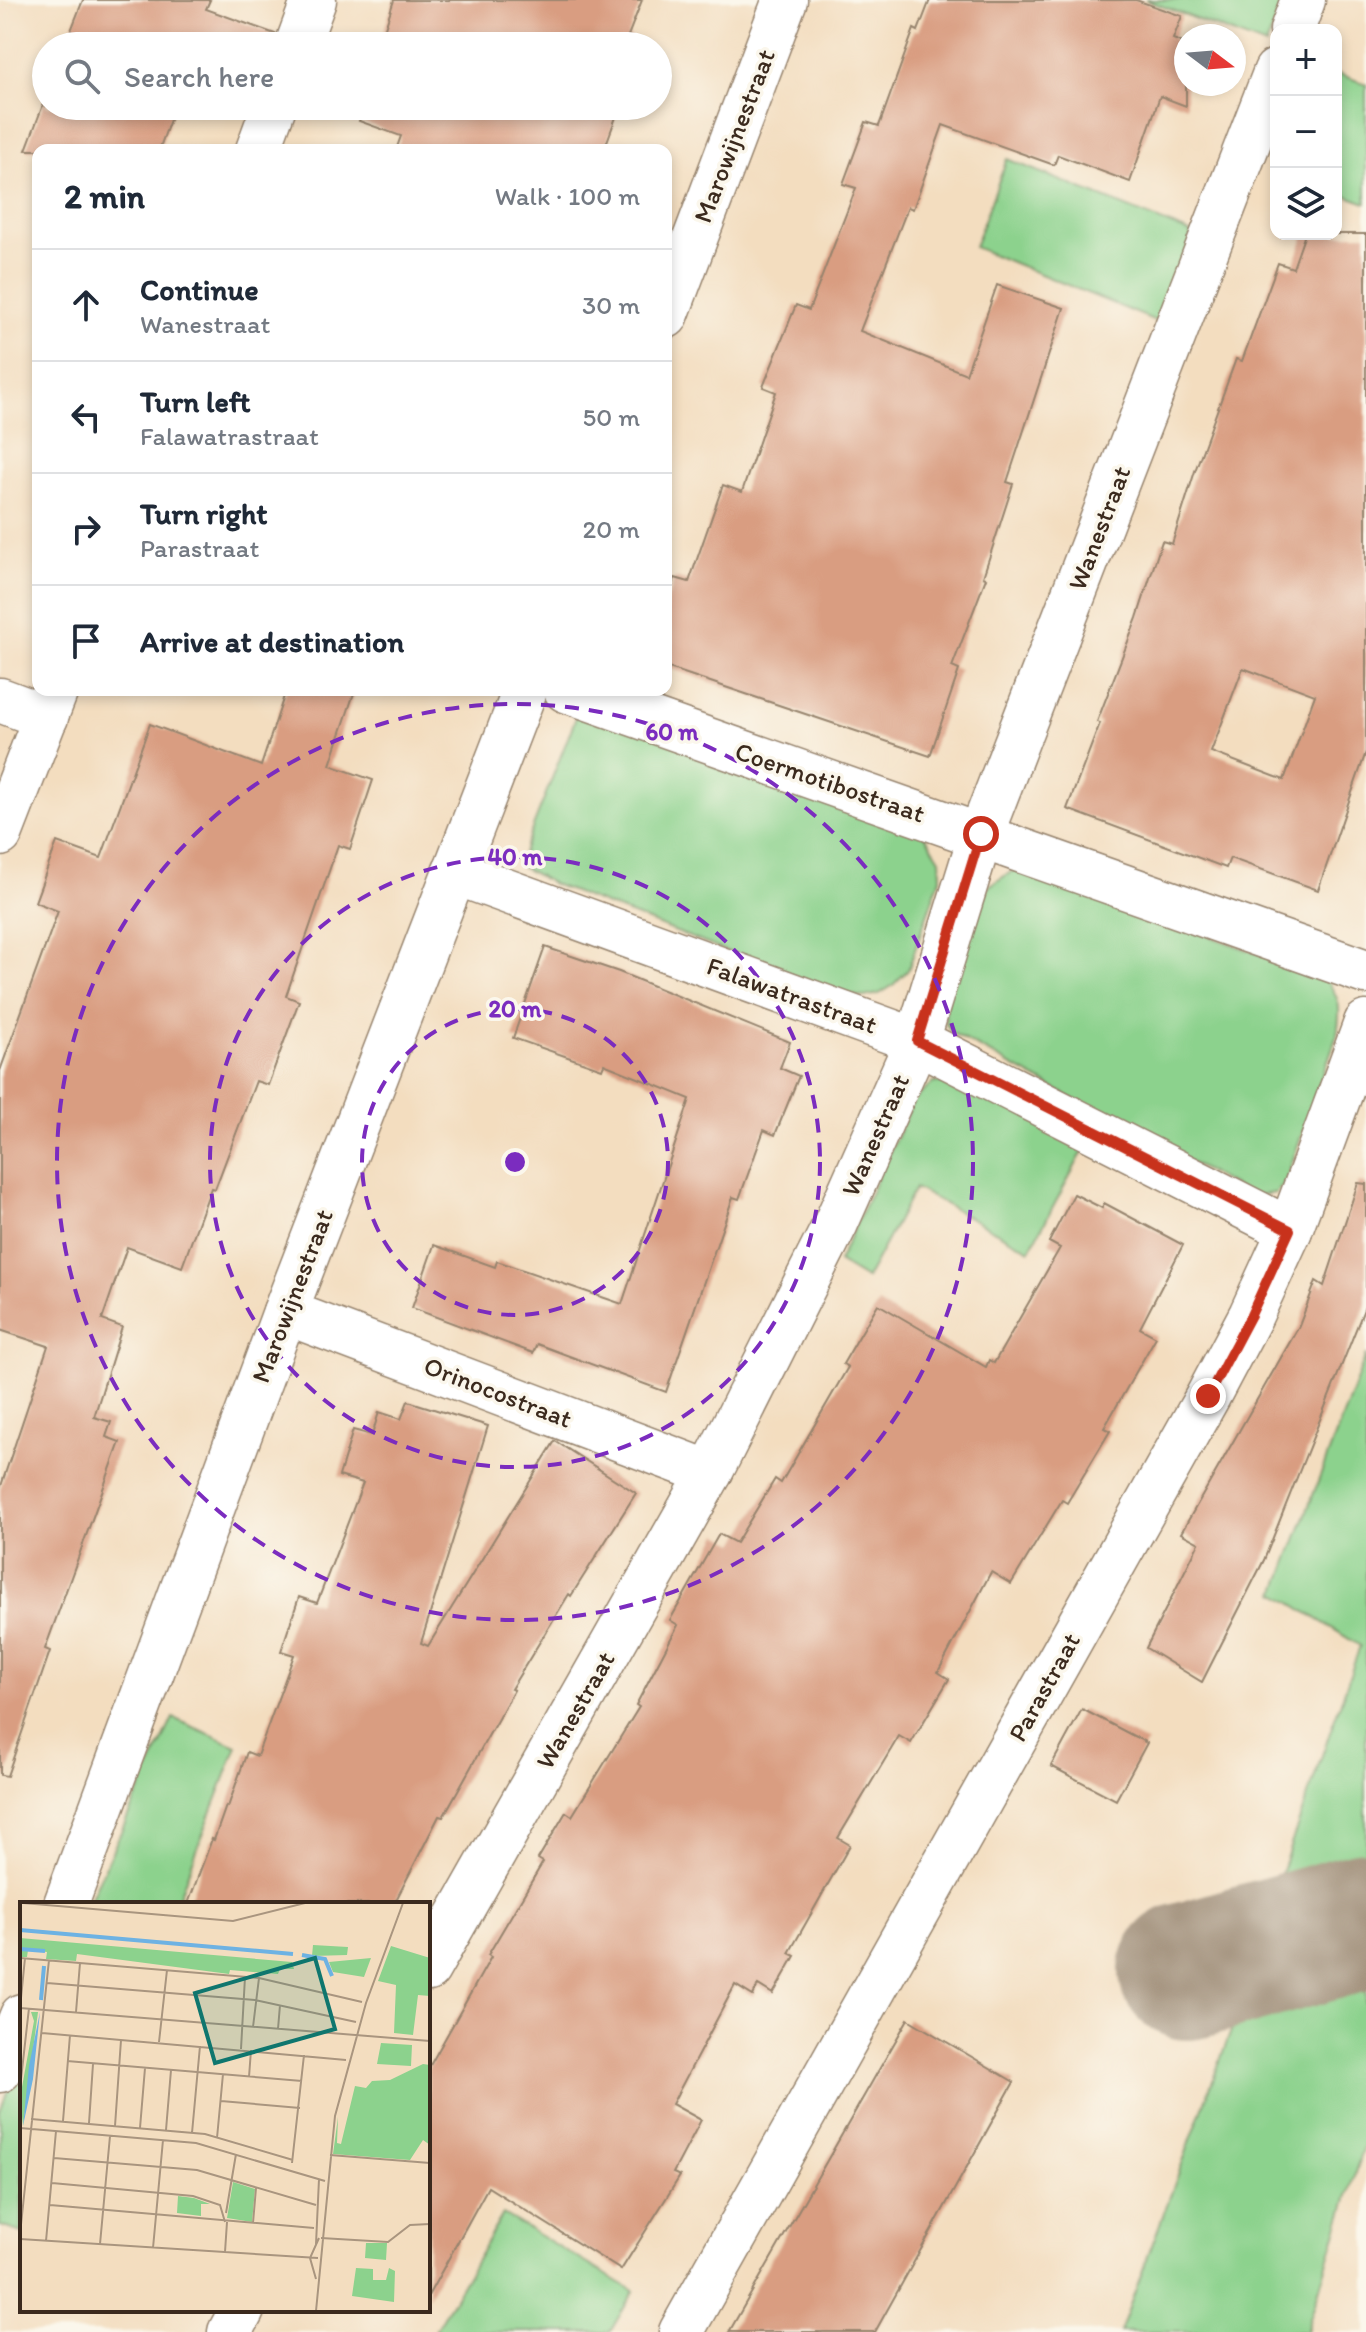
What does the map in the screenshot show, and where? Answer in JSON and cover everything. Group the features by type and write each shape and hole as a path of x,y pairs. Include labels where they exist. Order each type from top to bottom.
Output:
{"street":[{"path":"302,32 314,0"},
{"name":"Marowijnestraat","path":"672,300 785,0"},
{"path":"1294,24 1303,0"},
{"name":"Wanestraat","path":"430,1965 710,1473 836,1223 917,1041 981,834 1270,87"},
{"path":"260,144 269,120"},
{"name":"Marowijnestraat","path":"67,1902 285,1312 523,696"},
{"name":"Coermotibostraat","path":"583,696 1366,972"},
{"path":"0,700 51,704 0,834"},
{"name":"Falawatrastraat","path":"454,872 917,1041 1290,1230"},
{"name":"Parastraat","path":"681,2332 1251,1315 1290,1230 1366,1023"},
{"name":"Orinocostraat","path":"285,1312 710,1473"},
{"path":"0,2070 20,2021"},
{"path":"230,2332 241,2312"}],"green space":[{"path":"1146,0 1283,0 1274,24 1270,24 1266,46 1246,38 1246,24 1209,24"},
{"path":"1342,75 1366,84 1366,203 1342,194"},
{"path":"1007,159 1193,234 1158,322 974,247"},
{"path":"580,707 921,829 940,859 941,875 908,970 879,994 864,997 828,991 553,884 518,865"},
{"path":"1019,867 1325,978 1338,1004 1337,1035 1284,1185 1275,1193 1252,1196 952,1033 945,1022 946,995 989,886"},
{"path":"951,1081 1087,1144 1030,1250 915,1188 866,1279 838,1262 914,1100 933,1083"},
{"path":"1366,1355 1366,1900 1272,1899 1360,1646 1276,1593"},
{"path":"173,1718 237,1746 177,1902 89,1902"},
{"path":"1366,1977 1366,2137 1306,2332 1120,2332 1245,1993"},
{"path":"20,2059 20,2232 0,2226 0,2111"},
{"path":"503,2214 634,2291 610,2332 434,2332"}],"building":[{"path":"83,0 210,0 206,9 269,32 70,32"},
{"path":"394,0 642,0 630,32 384,32"},
{"path":"930,0 1136,0 1182,16 1179,24 1174,24 1174,96 1186,96 1186,106 1160,96 1130,182 1058,155 1054,165 943,125 913,209 908,207 860,331 966,374 997,285 1064,308 1007,482 1013,484 983,577 986,578 952,667 959,670 930,756 672,669 672,586 675,578 689,582 723,485 742,492 776,392 763,387 796,305 809,310 856,188 843,184 866,122 879,126 914,29 918,31"},
{"path":"37,120 170,120 161,144 32,144 32,150 26,150"},
{"path":"615,120 606,144 398,144 401,136 359,121"},
{"path":"1342,234 1366,234 1366,752 1318,890 1230,858 1226,868 1067,809 1162,541 1172,544 1236,359 1242,361 1278,263 1293,268 1303,240 1342,240","holes":["1243,668 1315,695 1284,780 1211,752"]},
{"path":"284,696 353,696 330,765 373,780 350,849 338,845 286,996 299,1001 268,1085 256,1081 182,1267 127,1247 102,1320 122,1327 94,1417 111,1422 106,1437 120,1442 45,1649 50,1651 7,1776 0,1775 0,1489 48,1346 0,1330 0,1071 58,911 35,902 57,842 101,858 150,724 261,766"},
{"path":"545,947 619,972 790,1042 780,1068 799,1076 775,1135 764,1130 739,1199 733,1197 666,1392 537,1344 533,1353 412,1308 434,1245 495,1267 497,1261 622,1304 690,1099 604,1064 602,1069 513,1038"},
{"path":"1358,1183 1366,1184 1366,1304 1264,1560 1202,1682 1146,1648 1199,1543 1181,1533 1299,1326 1316,1281 1324,1286"},
{"path":"1074,1194 1102,1208 1104,1203 1183,1245 1140,1328 1156,1337 1104,1428 1110,1431 1067,1503 1062,1500 1011,1584 991,1572 938,1672 949,1679 911,1743 899,1736 838,1838 850,1845 789,1953 795,1956 773,1994 758,1985 753,1996 735,1985 672,2104 701,2120 673,2173 680,2176 621,2270 488,2187 430,2292 430,2065 491,1957 488,1955 543,1862 538,1859 566,1812 572,1816 639,1707 636,1705 678,1625 670,1620 719,1534 736,1543 775,1479 781,1483 848,1367 843,1364 878,1304 986,1367 989,1360 994,1363 1060,1248 1049,1242"},
{"path":"408,1401 488,1426 421,1643 428,1646 555,1441 636,1493 511,1689 514,1690 443,1817 439,1816 395,1902 189,1902 247,1752 257,1756 294,1655 281,1651 299,1597 317,1603 363,1483 339,1476 353,1430 372,1435 379,1412 401,1419"},
{"path":"1082,1709 1147,1743 1116,1800 1051,1766"},
{"path":"908,2019 1014,2082 875,2332 729,2332"}],"taxiway":[{"path":"1188,1971 1366,1920"}],"route":[{"path":"981,834 917,1041 1290,1230 1251,1315 1208,1396"}]}
